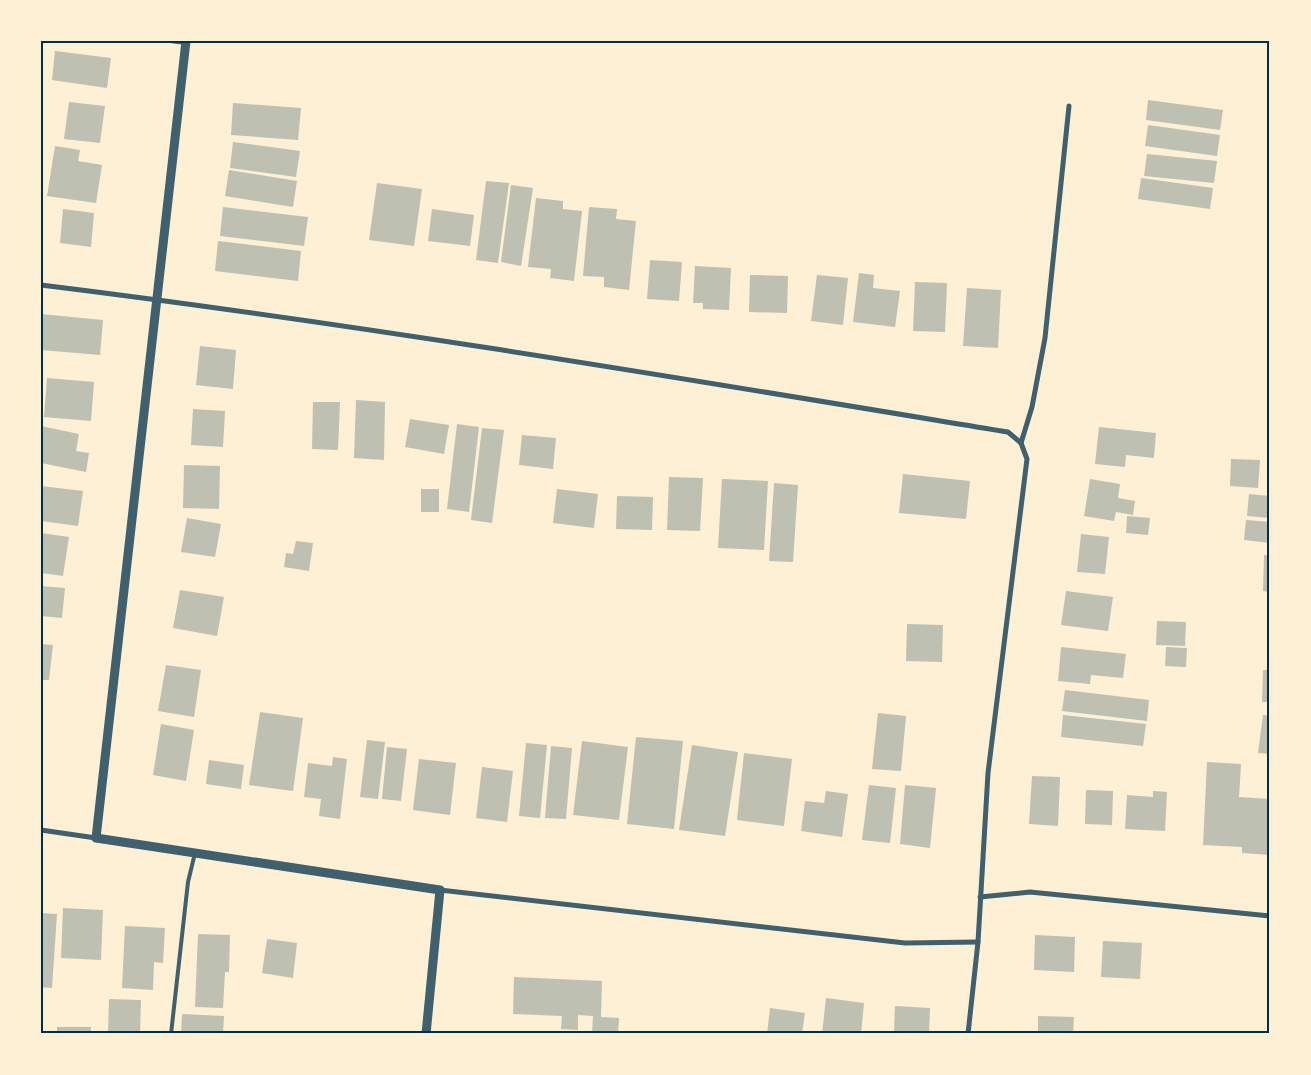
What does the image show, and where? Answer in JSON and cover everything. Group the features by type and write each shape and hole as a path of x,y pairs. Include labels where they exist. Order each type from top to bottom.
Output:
{"street":[{"path":"96,838 186,42"},
{"path":"1021,443 1032,407 1045,338 1069,106"},
{"path":"41,284 157,299 607,366 1008,432 1021,443 1027,459 988,773 978,942 968,1034"},
{"path":"41,830 440,890 905,943 978,942"},
{"path":"426,1034 440,890"},
{"path":"980,897 1030,892 1270,916"}],"lane":[{"path":"170,41 186,42"},
{"path":"171,1034 188,882 196,853"}],"building":[{"path":"55,51 111,58 107,88 52,80"},
{"path":"1148,100 1223,110 1220,130 1146,120"},
{"path":"69,102 105,106 100,143 64,139"},
{"path":"233,103 301,108 298,140 231,135"},
{"path":"1148,125 1220,135 1217,156 1145,146"},
{"path":"233,142 300,151 296,177 230,168"},
{"path":"55,146 80,150 78,161 102,165 96,203 47,196"},
{"path":"1147,154 1217,161 1214,183 1144,176"},
{"path":"229,170 297,181 293,207 225,196"},
{"path":"1141,178 1213,188 1210,209 1138,199"},
{"path":"486,181 509,183 498,263 476,260"},
{"path":"377,183 422,189 414,246 369,240"},
{"path":"511,185 533,188 521,266 501,262"},
{"path":"536,198 563,201 563,209 582,211 574,281 550,278 551,269 528,267"},
{"path":"223,207 308,217 304,246 220,236"},
{"path":"589,207 617,209 616,219 636,221 629,290 604,287 604,277 583,276"},
{"path":"63,209 94,213 91,247 60,243"},
{"path":"432,209 474,215 470,246 428,241"},
{"path":"218,241 301,251 298,281 215,271"},
{"path":"650,260 682,262 679,301 647,299"},
{"path":"695,266 731,268 729,310 703,309 703,303 693,303"},
{"path":"859,273 874,275 873,288 900,291 895,327 853,322"},
{"path":"750,275 788,276 787,313 749,312"},
{"path":"817,275 848,278 843,325 811,321"},
{"path":"915,282 947,283 945,332 913,331"},
{"path":"967,288 1001,290 998,348 963,346"},
{"path":"41,314 103,320 100,355 41,350"},
{"path":"200,346 236,350 233,389 196,385"},
{"path":"47,378 94,382 91,421 44,417"},
{"path":"356,400 385,402 384,460 354,458"},
{"path":"313,402 340,402 338,450 312,449"},
{"path":"193,409 225,411 223,447 191,445"},
{"path":"410,419 449,425 444,454 405,447"},
{"path":"457,424 479,427 469,512 447,509"},
{"path":"41,426 79,434 76,451 89,453 86,472 41,463"},
{"path":"1099,427 1156,433 1154,458 1126,455 1125,467 1095,464"},
{"path":"482,428 504,430 492,523 471,520"},
{"path":"522,435 556,438 553,469 519,465"},
{"path":"1231,459 1260,460 1258,488 1230,486"},
{"path":"184,465 220,466 219,509 183,508"},
{"path":"903,474 970,481 966,519 899,513"},
{"path":"669,477 703,478 700,531 667,530"},
{"path":"722,479 768,481 764,550 718,548"},
{"path":"1090,479 1120,484 1118,498 1135,501 1133,515 1116,512 1114,521 1084,516"},
{"path":"774,483 798,485 793,562 769,561"},
{"path":"41,486 83,491 78,526 41,521"},
{"path":"421,489 439,489 439,512 421,512"},
{"path":"557,489 598,494 594,528 553,523"},
{"path":"1249,494 1270,496 1270,518 1247,516"},
{"path":"617,496 653,497 652,530 616,529"},
{"path":"1127,516 1150,518 1148,535 1126,533"},
{"path":"187,518 221,524 215,557 181,552"},
{"path":"1246,520 1270,522 1270,543 1244,540"},
{"path":"41,533 69,537 63,576 41,573"},
{"path":"1081,534 1109,537 1105,574 1077,572"},
{"path":"296,541 313,543 309,571 284,567 286,553 293,554"},
{"path":"1264,555 1270,555 1270,592 1263,591"},
{"path":"41,586 65,588 62,618 41,616"},
{"path":"180,590 224,597 217,636 173,628"},
{"path":"1066,591 1113,597 1108,631 1061,625"},
{"path":"1157,621 1186,622 1185,646 1156,645"},
{"path":"907,624 943,625 942,662 906,661"},
{"path":"41,644 53,645 49,680 41,680"},
{"path":"1061,647 1126,654 1123,678 1091,675 1090,684 1058,681"},
{"path":"1166,647 1187,648 1186,667 1165,666"},
{"path":"166,665 201,670 194,717 158,711"},
{"path":"1263,670 1270,670 1270,702 1262,702"},
{"path":"1065,690 1149,700 1147,721 1062,711"},
{"path":"260,712 303,718 293,791 249,785"},
{"path":"878,713 906,716 901,771 872,769"},
{"path":"1063,715 1146,724 1143,746 1061,737"},
{"path":"1263,715 1270,716 1270,754 1258,753"},
{"path":"161,724 194,730 186,781 153,775"},
{"path":"636,737 683,741 674,829 627,824"},
{"path":"367,740 385,742 378,799 360,797"},
{"path":"582,741 628,747 619,820 573,815"},
{"path":"526,743 547,745 540,818 519,816"},
{"path":"692,745 738,752 725,836 679,830"},
{"path":"551,746 572,748 566,819 545,818"},
{"path":"387,747 407,749 401,801 382,799"},
{"path":"744,753 792,759 784,826 737,820"},
{"path":"333,757 347,759 340,819 319,816 321,799 304,797 308,763 332,766"},
{"path":"419,759 456,763 450,815 413,810"},
{"path":"209,760 244,765 241,789 206,784"},
{"path":"1207,762 1241,764 1239,797 1270,799 1270,855 1242,853 1242,847 1203,845"},
{"path":"482,767 513,771 507,822 476,818"},
{"path":"1032,776 1060,777 1058,826 1029,824"},
{"path":"869,785 896,788 890,843 862,840"},
{"path":"905,785 936,788 930,848 900,844"},
{"path":"1086,790 1113,791 1112,825 1085,824"},
{"path":"826,791 848,794 842,837 801,831 805,801 824,803"},
{"path":"1153,791 1167,792 1165,831 1125,829 1127,795 1153,797"},
{"path":"63,908 103,910 101,960 61,958"},
{"path":"41,913 57,914 52,988 41,987"},
{"path":"125,926 165,928 163,963 154,962 153,990 122,988"},
{"path":"198,934 230,935 229,972 225,972 223,1008 195,1007"},
{"path":"1035,935 1075,937 1074,972 1034,970"},
{"path":"267,939 297,943 293,978 262,973"},
{"path":"1103,941 1142,943 1140,979 1101,977"},
{"path":"514,977 602,981 601,1017 619,1018 618,1034 592,1034 593,1016 578,1015 578,1030 561,1029 562,1016 513,1014"},
{"path":"826,998 864,1003 861,1034 822,1034"},
{"path":"109,999 141,1000 140,1034 108,1034"},
{"path":"895,1006 930,1008 929,1034 894,1034"},
{"path":"770,1008 805,1013 802,1034 767,1034"},
{"path":"182,1014 224,1016 223,1034 181,1034"},
{"path":"1038,1016 1074,1017 1073,1034 1038,1034"},
{"path":"57,1027 91,1027 91,1034 57,1034"}]}
